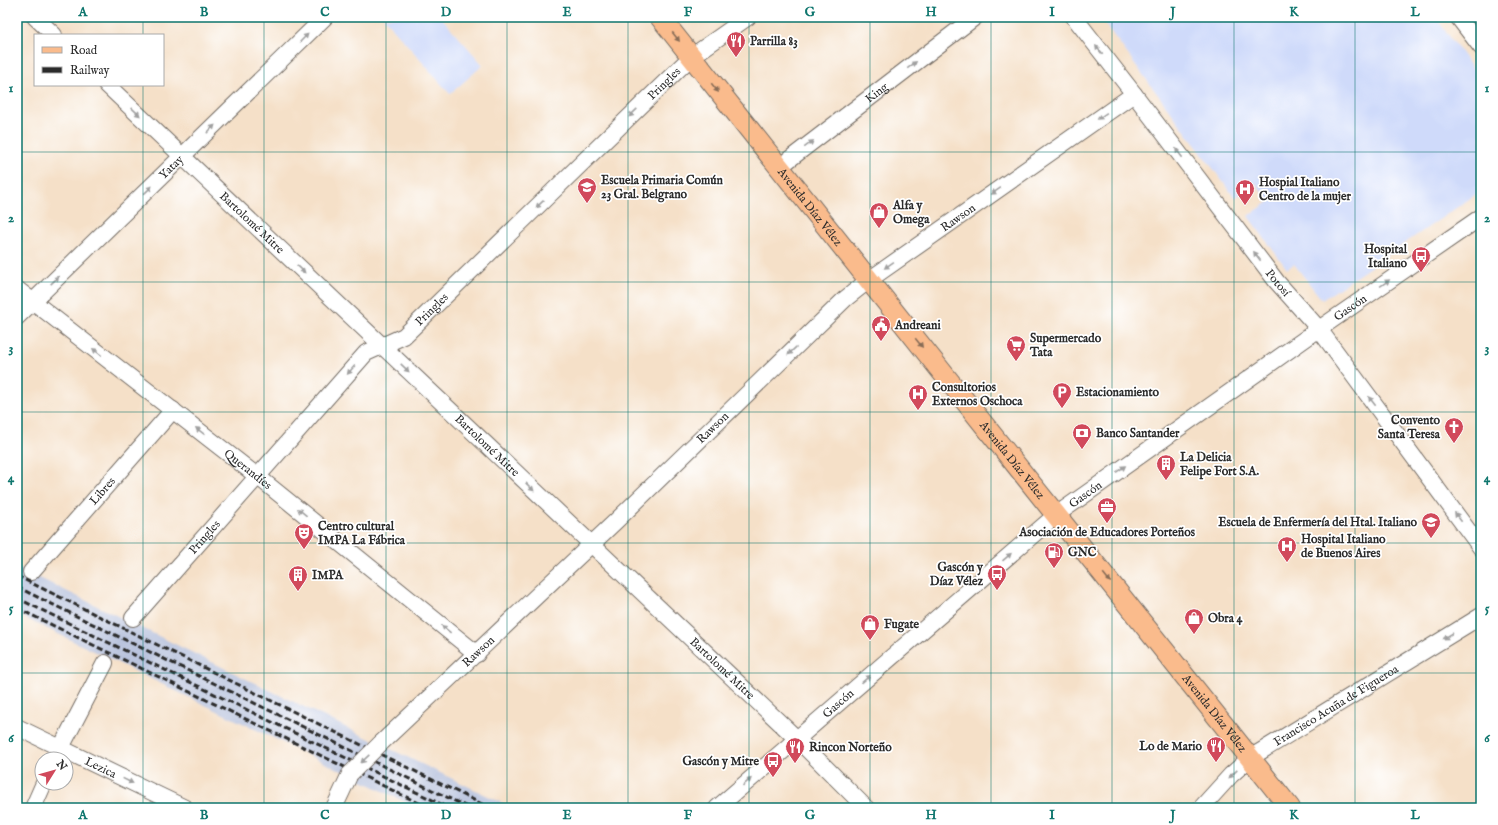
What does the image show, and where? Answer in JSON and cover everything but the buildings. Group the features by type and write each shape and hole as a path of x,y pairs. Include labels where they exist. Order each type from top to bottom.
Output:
{"main road":[{"name":"Avenida Díaz Vélez","path":"660,17 778,168 1290,808"}],"street":[{"path":"35,17 53,34"},
{"name":"Yatay","path":"17,317 325,17"},
{"name":"Pringles","path":"133,618 366,353 404,336 691,57 748,17"},
{"name":"King","path":"778,168 975,17"},
{"name":"Potosí","path":"1074,17 1277,282 1318,329 1481,548"},
{"path":"1458,17 1481,47"},
{"name":"Bartolomé Mitre","path":"108,86 797,739 866,808"},
{"name":"Rawson","path":"334,808 350,774 380,744 591,545 845,299 869,280 1134,94"},
{"name":"Gascón","path":"718,808 1056,514 1318,329 1481,217"},
{"name":"Querandíes","path":"17,289 257,476 477,654"},
{"name":"Libres","path":"32,572 173,410"},
{"name":"Francisco Acuña de Figueroa","path":"1200,808 1231,775 1250,758 1481,616"},
{"path":"60,751 105,662"},
{"name":"Lezica","path":"17,728 53,751"},
{"name":"Lezica","path":"74,761 185,808"},
{"path":"33,808 40,791"}],"shaded area":[{"path":"383,17 441,17 483,65 450,94"},
{"path":"1106,17 1444,17 1439,22 1481,80 1481,191 1322,300 1294,264 1287,269 1248,216 1269,202 1255,183 1235,198 1102,20"},
{"path":"17,567 513,808 418,808 17,614"}],"railway":[{"path":"17,576 490,808"},
{"path":"17,587 469,808"},
{"path":"17,598 449,808"},
{"path":"17,608 429,808"}],"place":[{"name":"Parrilla 83","path":"736,58"},
{"name":"Escuela Primaria Común 23 Gral. Belgrano","path":"587,204"},
{"name":"Hospial Italiano Centro de la mujer","path":"1245,206"},
{"name":"Alfa y Omega","path":"879,229"},
{"name":"Hospital Italiano","path":"1421,273"},
{"name":"Andreani","path":"881,342"},
{"name":"Supermercado Tata","path":"1016,362"},
{"name":"Estacionamiento","path":"1062,409"},
{"name":"Consultorios Externos Oschoca","path":"918,411"},
{"name":"Convento Santa Teresa","path":"1454,444"},
{"name":"Banco Santander","path":"1082,450"},
{"name":"La Delicia Felipe Fort S.A.","path":"1166,481"},
{"name":"Asociación de Educadores Porteños","path":"1107,524"},
{"name":"Escuela de Enfermería del Htal. Italiano","path":"1431,539"},
{"name":"Centro cultural IMPA La Fábrica","path":"304,550"},
{"name":"Hospital Italiano de Buenos Aires","path":"1287,563"},
{"name":"GNC","path":"1054,569"},
{"name":"Gascón y Díaz Vélez","path":"997,591"},
{"name":"IMPA","path":"298,592"},
{"name":"Obra 4","path":"1194,635"},
{"name":"Fugate","path":"870,641"},
{"name":"Lo de Mario","path":"1216,763"},
{"name":"Rincon Norteño","path":"795,764"},
{"name":"Gascón y Mitre","path":"773,778"}]}
